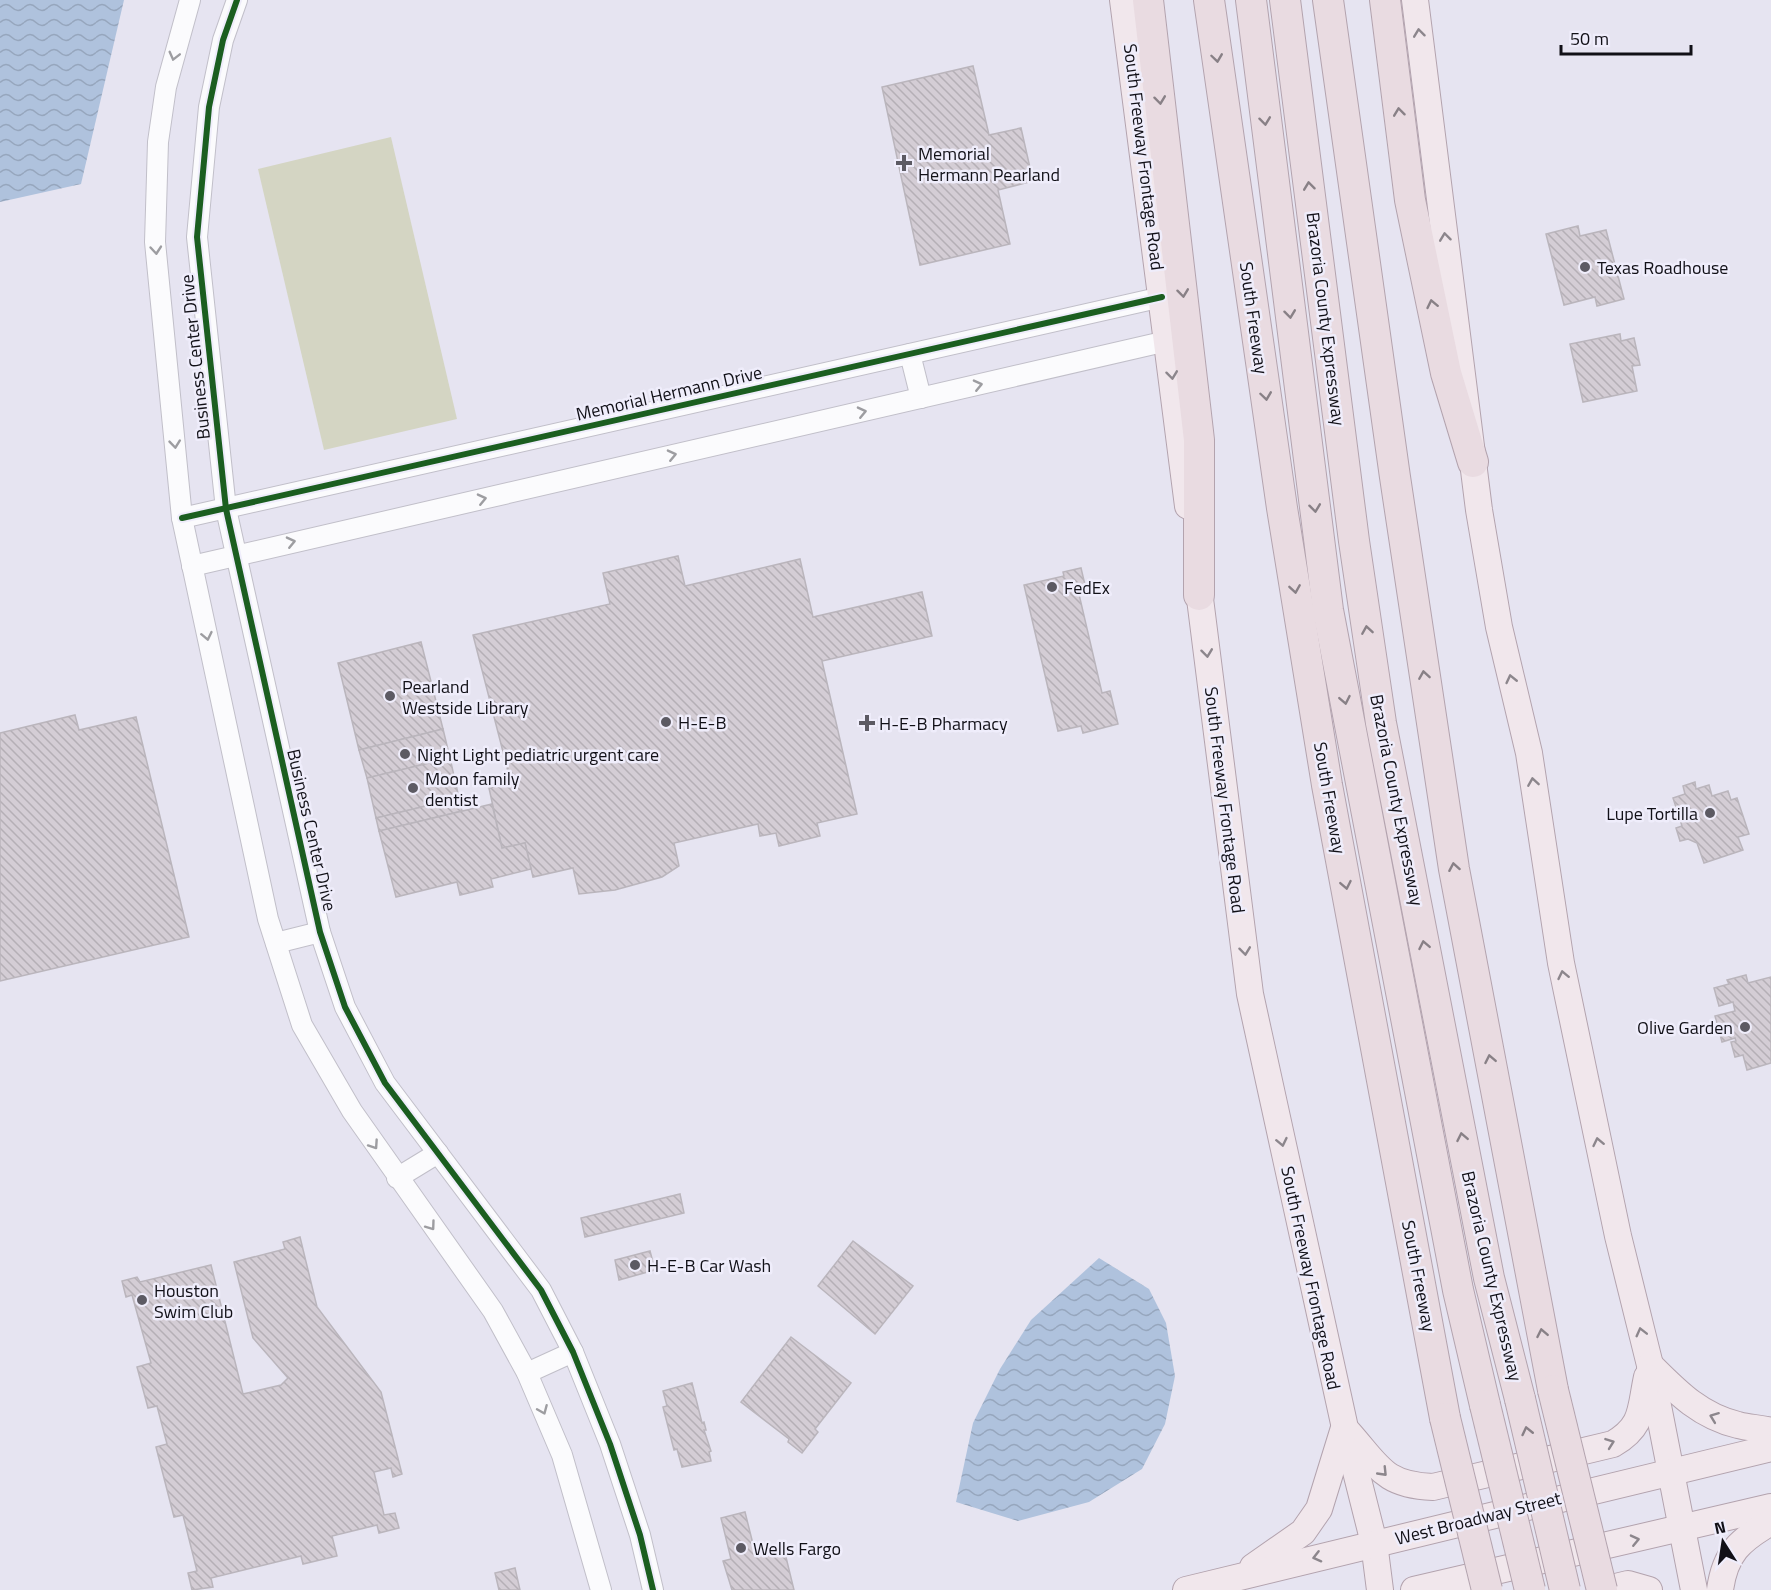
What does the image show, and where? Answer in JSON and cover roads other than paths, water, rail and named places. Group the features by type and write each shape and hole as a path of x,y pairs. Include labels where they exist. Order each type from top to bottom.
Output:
{"highway":[{"path":"1148,0 1199,440 1199,595"},
{"name":"South Freeway","path":"1209,0 1280,496 1327,785 1446,1418 1487,1590"},
{"name":"Brazoria County Expressway","path":"1251,0 1328,610 1458,1290 1530,1590"},
{"name":"Brazoria County Expressway","path":"1285,0 1354,541 1381,723 1489,1278 1565,1590"},
{"path":"1328,0 1395,477 1454,869 1553,1390 1602,1590"},
{"path":"1385,0 1410,200 1446,373 1473,462"}],"main road":[{"name":"South Freeway Frontage Road","path":"1123,0 1250,994 1345,1428 1374,1543 1380,1590"},
{"path":"1415,0 1473,462 1499,627 1529,753 1561,963 1618,1236 1650,1365 1694,1590"},
{"path":"1345,1428 1389,1478 1418,1487 1433,1487 1613,1444 1630,1434 1639,1419 1650,1365"},
{"path":"1650,1365 1682,1398 1703,1412 1739,1425 1771,1431"},
{"path":"1240,1576 1303,1532 1319,1509 1345,1428"},
{"name":"West Broadway Street","path":"1186,1590 1771,1448"},
{"path":"1414,1590 1771,1507"},
{"path":"1720,1590 1723,1567 1736,1547 1771,1522"},
{"path":"1602,1590 1628,1584 1648,1590"}],"street":[{"name":"Business Center Drive","path":"190,0 166,87 155,201 156,251 182,518 268,919 302,1025 352,1111 397,1178 493,1311 527,1373 562,1455 601,1590"},
{"name":"Business Center Drive","path":"237,0 223,40 209,107 197,237 226,509 234,555 320,932 345,1007 385,1083 541,1290 573,1352 613,1454 640,1535 653,1590"},
{"name":"Memorial Hermann Drive","path":"182,518 1162,297"},
{"path":"192,566 1167,341"},
{"path":"910,354 921,398"},
{"path":"276,943 320,932"},
{"path":"397,1178 438,1153"},
{"path":"527,1373 573,1352"}],"water":[{"path":"0,0 124,0 81,184 0,202"},
{"path":"1099,1258 1149,1289 1166,1323 1175,1376 1165,1424 1142,1469 1089,1502 1018,1521 956,1502 973,1423 1000,1369 1031,1320"}],"place":[{"name":"Memorial Hermann Pearland","path":"904,163"},
{"name":"Texas Roadhouse","path":"1585,267"},
{"name":"FedEx","path":"1052,587"},
{"name":"Pearland Westside Library","path":"390,696"},
{"name":"H-E-B","path":"666,722"},
{"name":"H-E-B Pharmacy","path":"867,723"},
{"name":"Night Light pediatric urgent care","path":"405,754"},
{"name":"Moon family dentist","path":"413,788"},
{"name":"Lupe Tortilla","path":"1710,813"},
{"name":"Olive Garden","path":"1745,1027"},
{"name":"H-E-B Car Wash","path":"635,1265"},
{"name":"Houston Swim Club","path":"142,1300"},
{"name":"Wells Fargo","path":"741,1548"}]}
